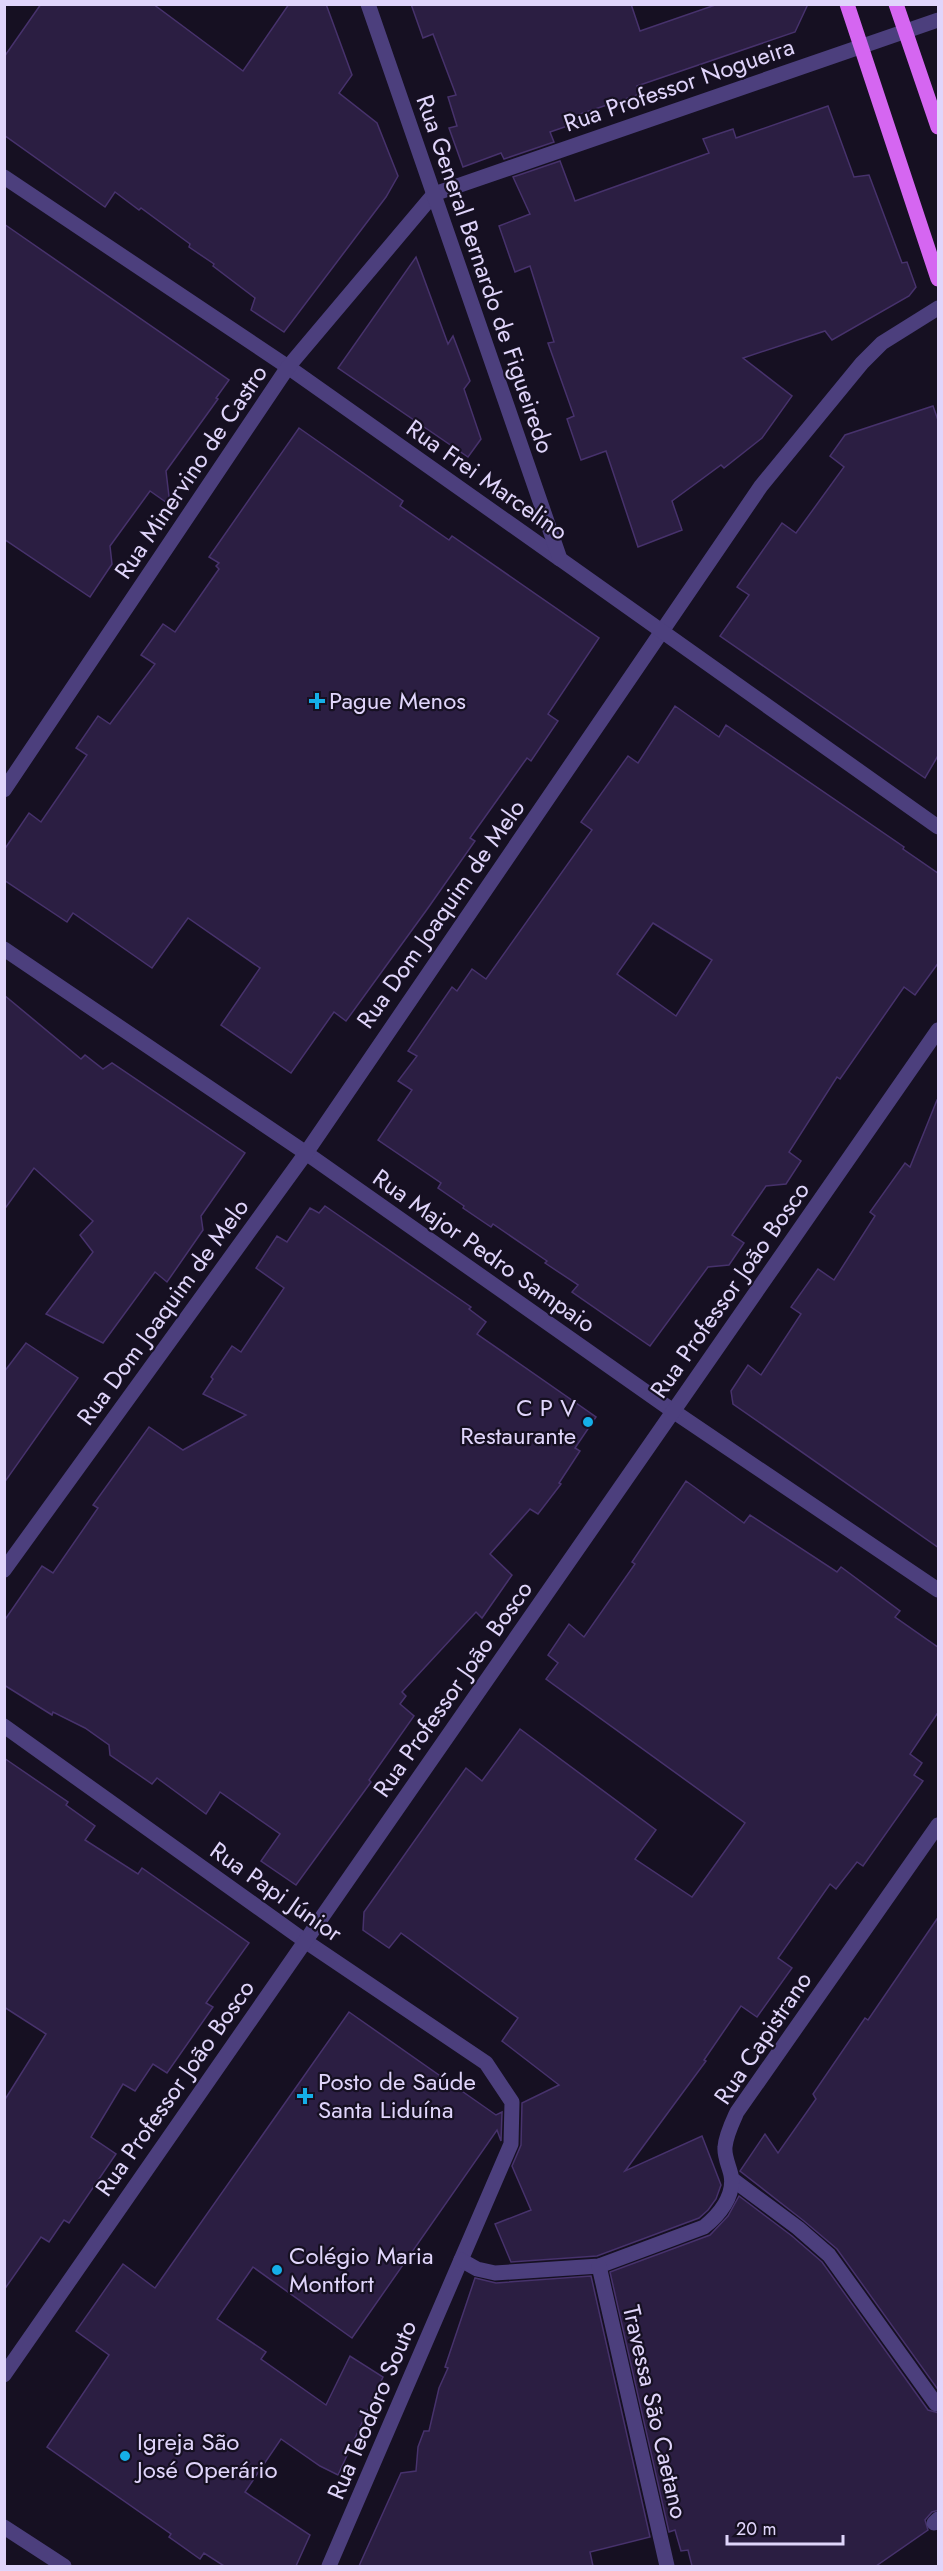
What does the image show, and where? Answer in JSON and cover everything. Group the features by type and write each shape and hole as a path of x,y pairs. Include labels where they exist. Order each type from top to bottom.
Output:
{"main road":[{"path":"847,4 939,279"},
{"path":"896,4 939,127"}],"street":[{"name":"Rua General Bernardo de Figueiredo","path":"368,4 560,559"},
{"name":"Rua Professor Nogueira","path":"434,194 939,20"},
{"name":"Rua Frei Marcelino","path":"4,177 288,367 939,827"},
{"name":"Rua Minervino de Castro","path":"4,790 288,367 434,194"},
{"name":"Rua Dom Joaquim de Melo","path":"4,1570 306,1153 431,966 663,633 761,486 844,383 882,343 939,308"},
{"name":"Rua Major Pedro Sampaio","path":"4,949 306,1153 673,1411 939,1590"},
{"name":"Rua Professor João Bosco","path":"4,2375 939,1030"},
{"name":"Rua Papi Júnior","path":"4,1726 305,1941 486,2063 512,2102"},
{"name":"Rua Capistrano","path":"732,2179 725,2150 729,2129 737,2112 939,1825"},
{"name":"Rua Teodoro Souto","path":"329,2566 510,2144 512,2102"},
{"path":"461,2260 477,2269 495,2273 599,2266 704,2227 718,2216 728,2199 732,2179 829,2255 936,2404"},
{"name":"Travessa São Caetano","path":"599,2266 667,2566"},
{"path":"4,2527 64,2566"}],"building":[{"path":"41,4 153,4 243,71 289,4 326,4 352,75 339,93 377,123 398,176 386,197 284,332 251,310 255,298 213,266 214,264 189,247 190,244 141,208 139,210 115,192 105,207 4,135 4,57"},
{"path":"411,4 631,4 640,31 718,4 808,4 795,32 637,86 640,94 580,114 582,121 550,132 554,142 504,159 501,153 463,167 449,128 457,126 448,97 456,95 433,34 423,38"},
{"path":"828,106 854,177 869,175 902,263 907,262 916,287 909,296 832,340 825,331 743,358 792,396 762,438 724,468 721,465 672,501 682,530 638,547 606,451 581,460 567,419 574,416 548,343 554,342 530,266 515,272 499,226 530,214 513,177 560,161 575,201 709,153 703,139 733,129 736,138"},
{"path":"4,224 229,380 166,471 170,505 150,491 110,546 112,564 90,597 4,539"},
{"path":"416,257 448,344 453,336 470,381 464,389 481,439 468,457 338,368"},
{"path":"933,406 939,423 939,754 925,778 720,636 749,595 737,587 782,523 796,533 844,467 830,456 845,435"},
{"path":"299,428 403,501 400,506 449,540 452,536 599,638 548,714 558,721 531,761 527,758 470,838 475,841 428,908 346,1021 334,1012 291,1073 221,1025 260,968 188,918 152,968 73,913 67,922 4,880 4,850 29,813 41,822 87,755 76,748 98,716 110,724 155,664 141,655 163,624 175,632 219,569 216,566 219,563 209,557"},
{"path":"675,706 719,737 726,725 904,847 903,849 939,874 939,962 915,995 904,987 840,1079 837,1077 789,1152 801,1161 786,1184 766,1186 732,1235 744,1243 729,1265 708,1267 650,1346 572,1292 578,1285 545,1263 547,1261 493,1224 491,1227 463,1208 464,1206 438,1188 441,1183 378,1140 412,1090 398,1081 417,1056 408,1051 452,987 457,991 472,969 486,979 592,830 581,822 628,756 638,763","holes":["653,923 712,960 676,1016 617,974"]},
{"path":"4,995 81,1059 85,1055 103,1069 112,1063 245,1153 201,1216 203,1230 167,1282 155,1272 103,1343 46,1314 93,1252 80,1235 93,1221 34,1168 4,1210"},
{"path":"937,1100 939,1100 939,1548 733,1404 731,1391 748,1365 761,1375 801,1314 791,1307 818,1269 834,1280 875,1216 870,1212 905,1163 910,1167"},
{"path":"325,1206 471,1307 469,1309 486,1322 477,1334 596,1417 575,1448 580,1451 559,1483 561,1484 538,1514 530,1509 490,1554 512,1575 482,1618 476,1612 402,1692 406,1696 400,1704 414,1716 369,1780 371,1782 296,1885 261,1861 280,1834 220,1792 206,1814 157,1778 152,1784 110,1755 109,1745 85,1728 53,1712 52,1715 4,1685 4,1621 42,1566 53,1573 98,1508 93,1505 149,1427 183,1450 246,1415 203,1394 213,1379 211,1377 232,1346 241,1352 284,1288 256,1268 277,1236 287,1242 310,1208 319,1213"},
{"path":"26,1343 78,1378 4,1483 4,1372"},
{"path":"686,1481 744,1523 750,1515 837,1572 841,1567 900,1611 895,1617 939,1648 939,1711 910,1754 922,1763 914,1775 923,1781 863,1866 857,1862 836,1889 830,1884 778,1958 792,1968 757,2017 741,2006 704,2060 706,2061 625,2171 702,2136 721,2185 716,2199 708,2210 699,2218 597,2256 511,2262 495,2224 531,2210 512,2166 521,2145 522,2103 559,2085 502,2041 518,2018 401,1933 389,1948 363,1930 364,1912 466,1768 482,1781 520,1729 656,1830 635,1859 692,1897 745,1823 546,1679 558,1663 548,1655 569,1624 584,1637 635,1564 632,1562"},
{"path":"4,1758 68,1802 66,1805 95,1826 85,1840 138,1874 142,1868 249,1943 206,2003 213,2007 167,2073 153,2064 135,2091 123,2084 91,2137 116,2154 69,2223 64,2220 49,2242 41,2237 4,2290 4,2101 46,2034 4,2007"},
{"path":"939,1916 939,2391 837,2249 740,2171 765,2134 778,2153 816,2099 813,2094 865,2018 868,2020"},
{"name":"Colégio Maria Montfort","path":"349,2012 496,2115 502,2112 501,2141 497,2130 352,2338 253,2267 217,2319 266,2352 261,2359 326,2405 350,2356 383,2377 338,2475 320,2466 281,2439 245,2492 310,2535 296,2566 224,2566 204,2553 200,2559 169,2537 171,2534 47,2447 109,2355 76,2331 123,2264 155,2288"},
{"path":"739,2196 822,2262 928,2410 939,2413 939,2510 932,2512 925,2520 928,2530 876,2566 692,2566 688,2550 681,2551 675,2530 669,2532 610,2272 710,2235 728,2216"},
{"path":"591,2276 650,2537 590,2552 593,2566 359,2566 401,2473 416,2471 418,2447 424,2431 429,2431 439,2388 448,2368 445,2367 475,2278 496,2283"}],"place":[{"name":"Pague Menos","path":"317,701"},
{"name":"C P V Restaurante","path":"588,1422"},
{"name":"Posto de Saúde Santa Liduína","path":"305,2096"},
{"name":"Colégio Maria Montfort","path":"277,2270"},
{"name":"Igreja São José Operário","path":"125,2456"}]}
